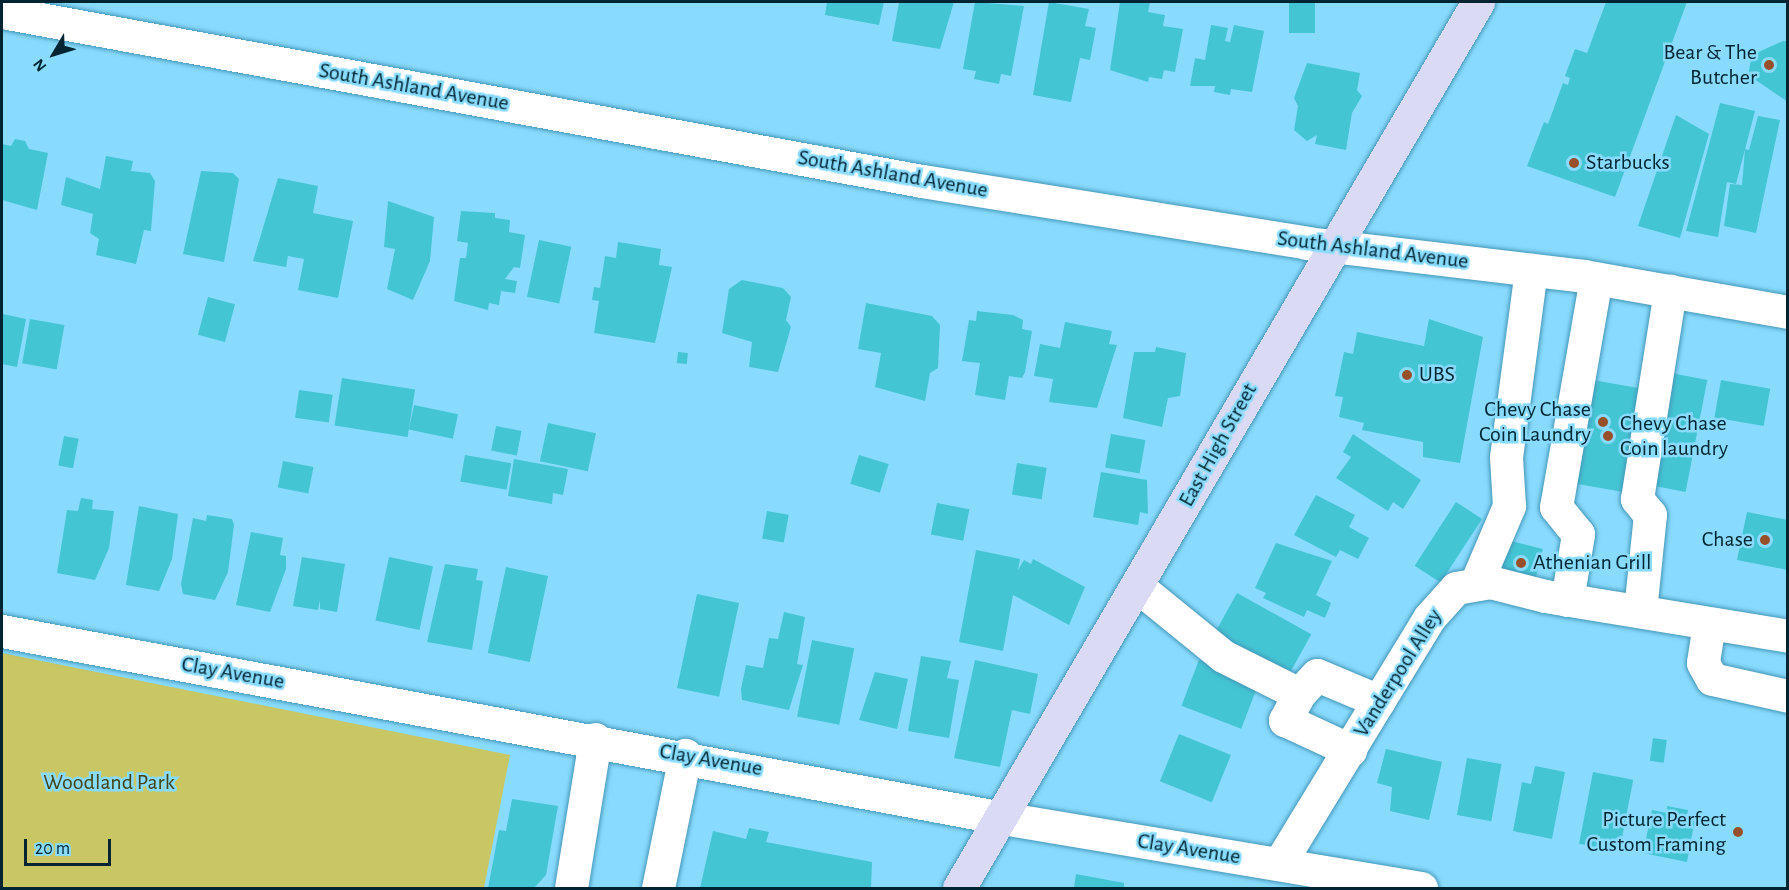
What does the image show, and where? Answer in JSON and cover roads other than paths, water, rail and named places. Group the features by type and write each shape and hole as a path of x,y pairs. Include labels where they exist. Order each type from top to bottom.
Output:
{"main road":[{"name":"East High Street","path":"959,888 1137,586 1332,246 1478,2"}],"street":[{"name":"South Ashland Avenue","path":"2,12 922,180 1332,246 1596,278 1788,312"},
{"path":"1531,270 1506,457 1509,506 1477,581 1567,600 1788,636"},
{"path":"1567,600 1578,534 1556,507 1596,278"},
{"path":"1640,611 1650,515 1637,499 1667,334 1670,291"},
{"name":"Vanderpool Alley","path":"1279,864 1379,701 1448,595 1477,581"},
{"path":"1137,586 1223,656 1299,694"},
{"path":"1709,624 1703,663 1712,679 1788,696"},
{"name":"Clay Avenue","path":"2,630 685,755 1002,818 1421,888"},
{"path":"1350,750 1285,720 1299,694 1317,675 1379,701"},
{"path":"571,888 595,739"},
{"path":"658,888 685,755"}],"place":[{"name":"Bear & The Butcher","path":"1769,65"},
{"name":"Starbucks","path":"1574,163"},
{"name":"UBS","path":"1407,375"},
{"name":"Chevy Chase Coin Laundry","path":"1603,422"},
{"name":"Chevy Chase Coin laundry","path":"1608,436"},
{"name":"Chase","path":"1765,540"},
{"name":"Athenian Grill","path":"1521,563"},
{"name":"Picture Perfect Custom Framing","path":"1738,832"}],"park label":[{"name":"Woodland Park","path":"109,783"}]}
